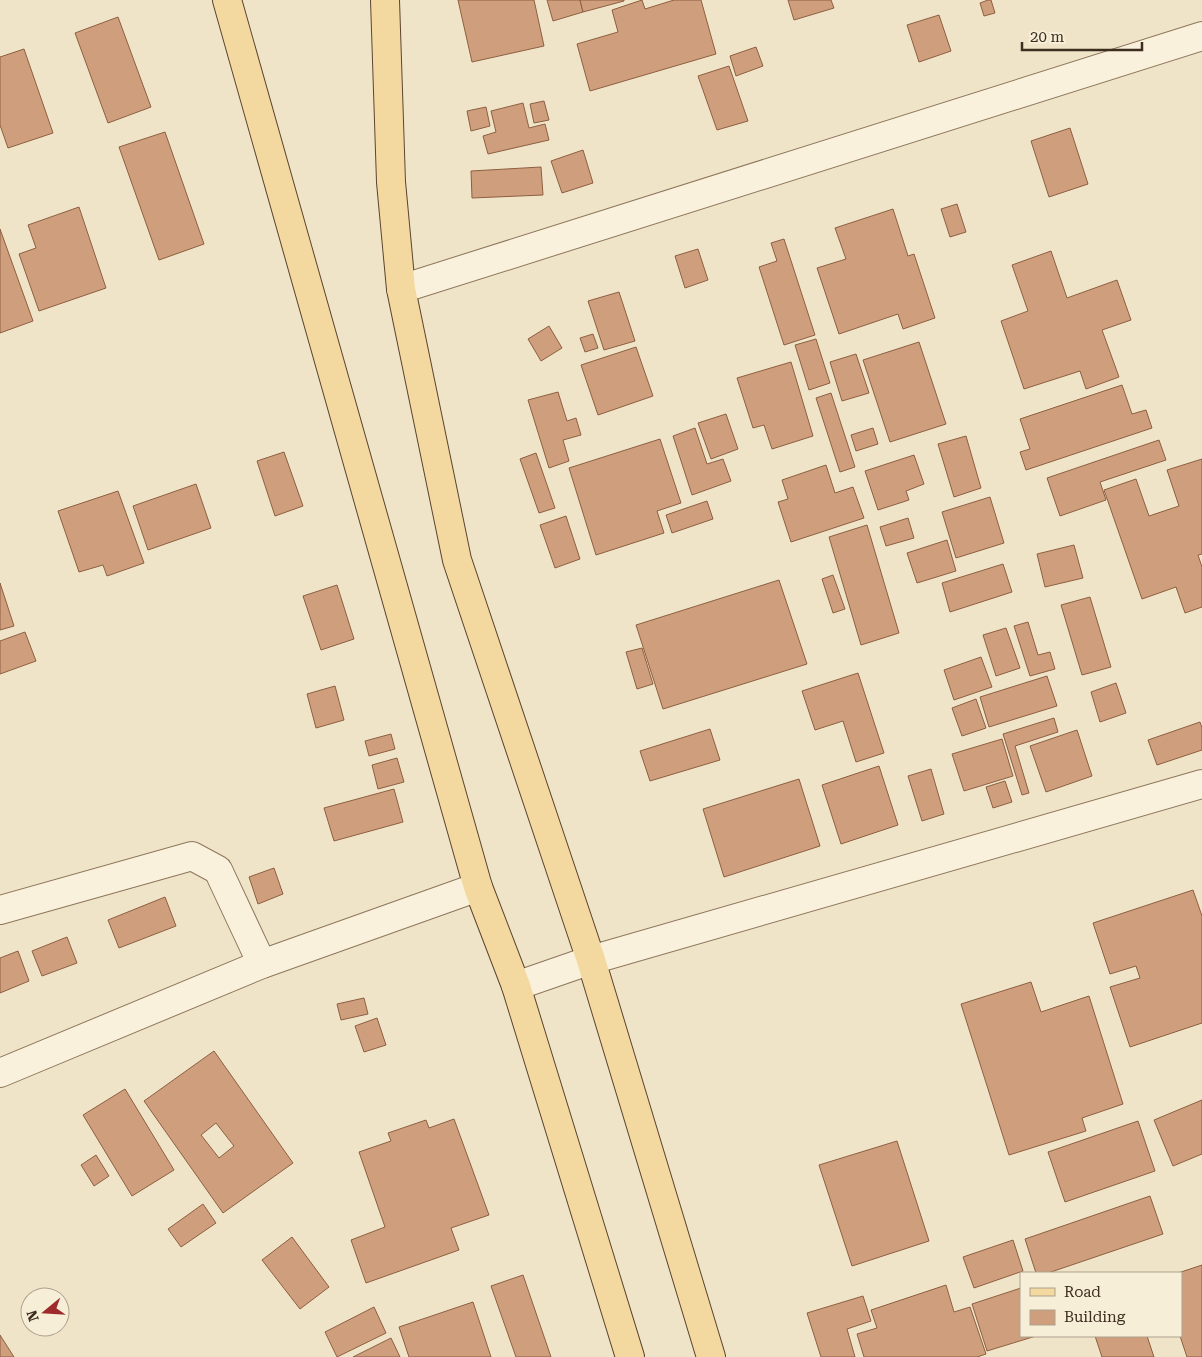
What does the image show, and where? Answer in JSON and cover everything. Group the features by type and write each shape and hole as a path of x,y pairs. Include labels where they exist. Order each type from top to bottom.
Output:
{"main road":[{"path":"227,0 478,887 516,986 630,1357"},
{"path":"385,0 391,182 401,289 456,560 591,960 711,1357"}],"street":[{"path":"401,289 1202,36"},
{"path":"516,986 591,960 1202,784"},
{"path":"0,910 192,856 218,870 262,964"},
{"path":"0,1073 262,964 478,887"}],"building":[{"path":"458,0 534,0 544,46 472,62"},
{"path":"547,0 580,0 583,12 553,21"},
{"path":"580,0 624,0 624,1 583,12"},
{"path":"642,0 645,9 674,0 701,0 716,54 590,91 577,44 618,32 612,10"},
{"path":"788,0 831,0 834,8 794,20"},
{"path":"991,0 995,13 984,16 980,3"},
{"path":"939,15 951,51 919,62 907,25"},
{"path":"118,17 151,107 108,123 75,33"},
{"path":"756,47 763,66 736,76 730,56"},
{"path":"24,49 53,133 8,148 0,125 0,57"},
{"path":"729,66 748,121 717,130 698,76"},
{"path":"544,101 549,120 534,123 530,104"},
{"path":"523,103 529,128 545,124 549,140 488,154 483,136 496,132 491,111"},
{"path":"486,107 490,126 471,131 467,111"},
{"path":"1070,128 1088,184 1049,197 1031,141"},
{"path":"165,132 204,244 159,260 119,147"},
{"path":"583,150 593,183 562,193 551,161"},
{"path":"541,167 543,195 472,198 471,171"},
{"path":"957,204 966,232 950,237 941,209"},
{"path":"79,207 106,288 39,311 19,254 36,248 28,225"},
{"path":"893,209 908,256 914,254 935,318 903,329 898,314 839,334 817,268 846,259 835,228"},
{"path":"0,229 33,321 0,333"},
{"path":"784,239 815,335 784,345 759,267 777,261 771,243"},
{"path":"698,249 708,280 685,288 675,256"},
{"path":"1051,251 1067,298 1117,280 1131,320 1102,330 1119,377 1086,389 1080,371 1024,389 1001,321 1028,311 1012,265"},
{"path":"619,292 635,341 604,350 588,301"},
{"path":"549,326 562,348 541,361 528,339"},
{"path":"593,334 598,348 585,352 580,338"},
{"path":"816,339 830,383 809,390 795,345"},
{"path":"919,342 946,424 890,442 863,360"},
{"path":"636,347 653,396 598,415 581,365"},
{"path":"856,354 869,393 842,401 830,362"},
{"path":"791,362 813,436 772,449 764,425 753,428 737,378"},
{"path":"1122,385 1132,414 1146,410 1152,428 1026,470 1020,452 1030,449 1020,419"},
{"path":"558,392 567,421 576,418 581,435 563,440 569,461 549,468 528,400"},
{"path":"831,393 855,467 840,472 816,398"},
{"path":"726,414 738,449 711,459 698,423"},
{"path":"695,428 707,464 723,459 731,481 692,495 673,436"},
{"path":"873,428 878,444 856,451 851,435"},
{"path":"966,436 981,488 954,497 938,444"},
{"path":"660,439 681,503 657,511 664,533 596,555 569,468"},
{"path":"1159,440 1166,460 1100,482 1106,500 1060,516 1047,478"},
{"path":"284,452 303,506 275,516 257,461"},
{"path":"536,453 555,508 539,513 520,459"},
{"path":"914,455 924,484 906,491 909,500 878,510 865,471"},
{"path":"1202,459 1202,554 1198,555 1202,567 1202,607 1185,613 1176,587 1142,599 1104,490 1136,479 1149,516 1179,506 1167,470"},
{"path":"826,465 835,493 853,487 864,518 791,542 778,502 788,499 782,480"},
{"path":"196,484 211,528 148,550 133,506"},
{"path":"118,491 144,563 107,576 103,565 79,572 58,511"},
{"path":"990,497 1004,543 956,558 942,512"},
{"path":"707,501 713,519 672,533 666,515"},
{"path":"566,516 580,559 555,568 540,525"},
{"path":"908,518 914,538 886,546 880,527"},
{"path":"867,525 899,633 861,645 829,537"},
{"path":"947,540 956,571 917,583 907,553"},
{"path":"1074,545 1083,578 1045,587 1037,554"},
{"path":"1003,564 1012,592 950,612 942,583"},
{"path":"833,575 845,609 833,613 822,579"},
{"path":"779,580 807,664 663,709 636,625"},
{"path":"0,583 14,626 0,630"},
{"path":"337,585 354,639 321,650 303,596"},
{"path":"1090,597 1111,667 1082,675 1061,605"},
{"path":"1028,622 1038,655 1050,652 1055,669 1030,676 1014,626"},
{"path":"1006,628 1020,668 996,676 983,635"},
{"path":"25,632 36,661 0,674 0,641"},
{"path":"642,648 653,684 637,689 626,652"},
{"path":"981,657 992,687 954,700 944,670"},
{"path":"858,673 884,753 856,762 843,721 815,730 802,691"},
{"path":"1047,676 1057,706 989,727 980,697"},
{"path":"1116,683 1126,713 1100,722 1091,692"},
{"path":"335,686 344,720 316,728 307,694"},
{"path":"976,699 986,728 962,736 952,708"},
{"path":"1054,718 1058,732 1015,746 1029,793 1022,795 1003,734"},
{"path":"1200,722 1202,728 1202,750 1157,765 1148,740"},
{"path":"710,729 720,760 650,781 640,751"},
{"path":"1077,730 1092,776 1046,792 1030,746"},
{"path":"391,734 395,749 369,756 365,741"},
{"path":"1002,739 1013,776 964,791 952,754"},
{"path":"397,758 404,782 378,789 372,765"},
{"path":"879,766 898,825 841,844 822,785"},
{"path":"931,769 944,814 922,821 908,776"},
{"path":"799,779 820,846 724,877 703,809"},
{"path":"1005,781 1012,802 993,808 986,787"},
{"path":"394,789 403,822 334,841 324,808"},
{"path":"274,868 283,894 258,904 249,877"},
{"path":"1193,890 1202,916 1202,1023 1130,1047 1110,987 1140,978 1136,966 1110,974 1093,923"},
{"path":"165,897 176,926 119,948 108,920"},
{"path":"67,937 77,963 42,976 32,951"},
{"path":"18,951 29,981 0,993 0,958"},
{"path":"1031,982 1041,1012 1089,996 1123,1104 1082,1118 1086,1131 1009,1155 961,1004"},
{"path":"364,998 368,1014 341,1020 337,1004"},
{"path":"377,1018 386,1045 364,1052 355,1026"},
{"path":"214,1051 293,1163 223,1213 144,1101","holes":["216,1123 234,1146 219,1158 201,1135"]},
{"path":"125,1089 174,1170 132,1196 83,1115"},
{"path":"1202,1100 1202,1154 1173,1166 1154,1120"},
{"path":"454,1119 489,1215 451,1228 459,1250 366,1283 351,1240 385,1227 359,1152 391,1141 388,1133 426,1120 429,1128"},
{"path":"1138,1121 1155,1171 1065,1202 1048,1152"},
{"path":"897,1141 929,1241 852,1266 819,1165"},
{"path":"96,1155 109,1176 94,1186 81,1165"},
{"path":"1150,1196 1163,1234 1051,1272 1036,1272 1025,1239"},
{"path":"203,1204 216,1223 181,1247 168,1229"},
{"path":"292,1237 329,1287 300,1309 262,1260"},
{"path":"1013,1240 1023,1271 974,1288 963,1257"},
{"path":"1202,1265 1202,1357 1187,1357 1180,1337 1182,1337 1181,1272"},
{"path":"523,1275 551,1357 516,1357 491,1286"},
{"path":"946,1285 954,1312 970,1307 986,1354 977,1357 864,1357 857,1334 877,1328 871,1310"},
{"path":"1020,1288 1020,1337 1033,1337 987,1351 972,1304"},
{"path":"863,1296 871,1321 847,1329 855,1357 821,1357 807,1313"},
{"path":"473,1302 491,1357 409,1357 399,1327"},
{"path":"374,1307 386,1333 337,1357 325,1332"},
{"path":"0,1335 14,1357 0,1357"},
{"path":"1095,1337 1147,1337 1154,1357 1102,1357"},
{"path":"391,1338 400,1357 353,1357"}]}
